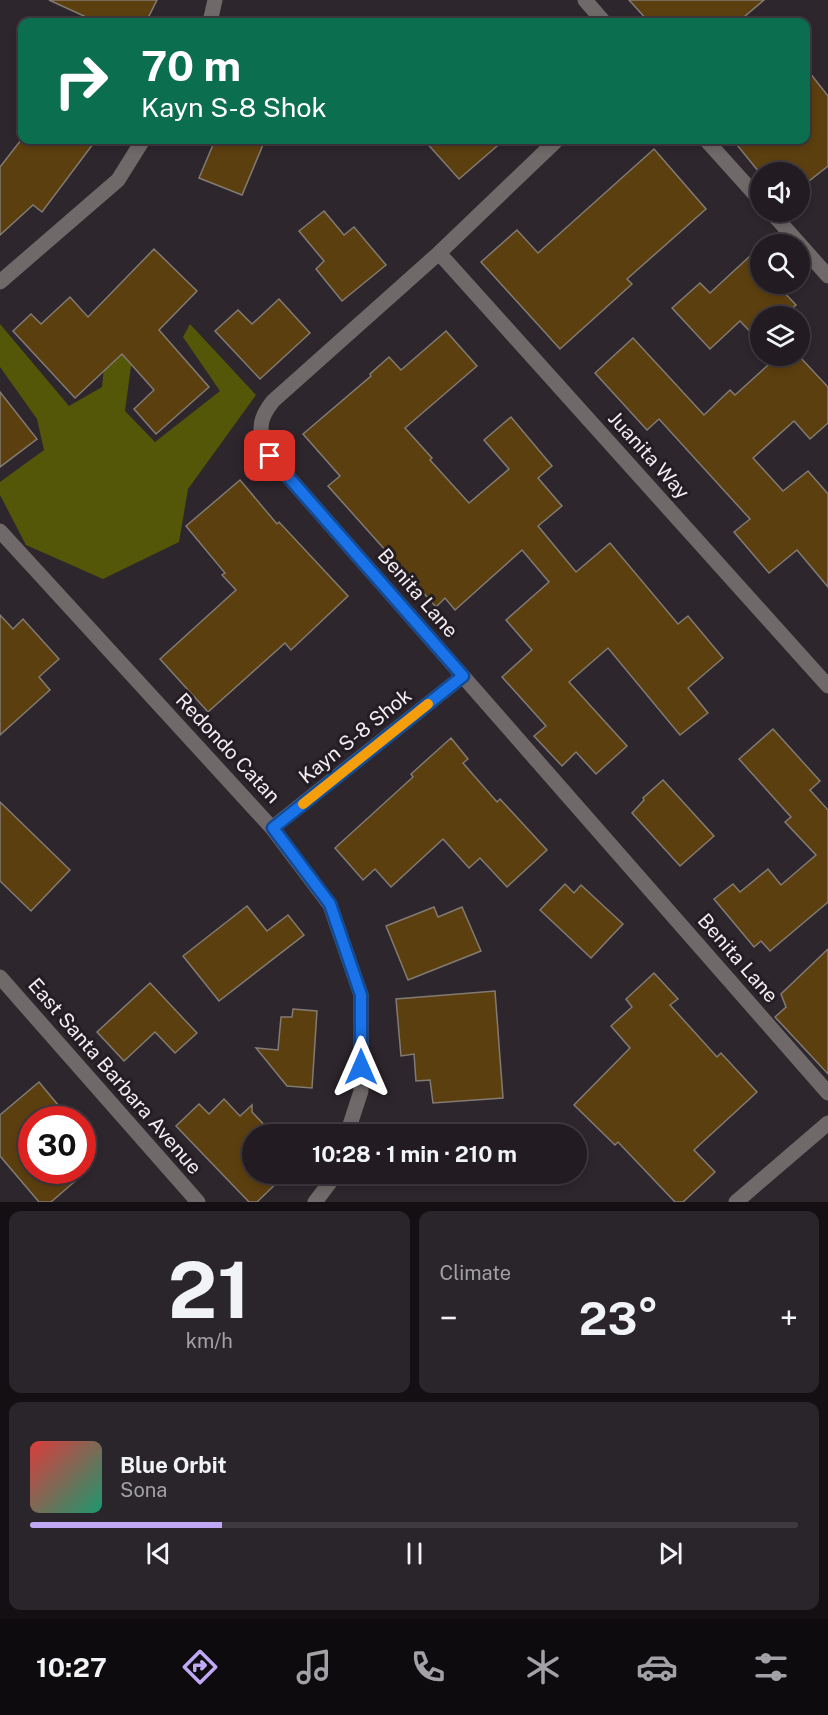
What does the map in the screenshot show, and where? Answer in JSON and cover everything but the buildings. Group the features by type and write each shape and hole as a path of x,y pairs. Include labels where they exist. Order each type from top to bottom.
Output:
{"street":[{"path":"211,18 215,0"},
{"path":"585,0 601,18"},
{"path":"0,282 118,180 140,144"},
{"name":"Benita Lane","path":"553,144 439,253 273,401 263,414 261,429 264,443 270,456 828,1094"},
{"path":"710,144 750,189"},
{"path":"780,222 828,276"},
{"name":"Juanita Way","path":"439,253 828,686"},
{"name":"Redondo Catan","path":"0,531 273,828 330,904 361,995 361,1090 349,1124"},
{"name":"Kayn S-8 Shok","path":"273,828 463,676"},
{"name":"East Santa Barbara Avenue","path":"0,977 198,1202"},
{"path":"736,1202 828,1123"},
{"path":"315,1202 329,1184"}],"shaded area":[{"path":"109,318 134,344 125,411 155,442 220,391 183,337 190,324 256,395 188,489 179,542 103,579 26,545 0,495 0,482 44,450 37,419 0,367 0,324 69,406 102,387"}],"slow traffic":[{"path":"303,804 428,704"}],"route":[{"path":"270,456 463,676 273,828 330,904 361,995 361,1067"}]}
